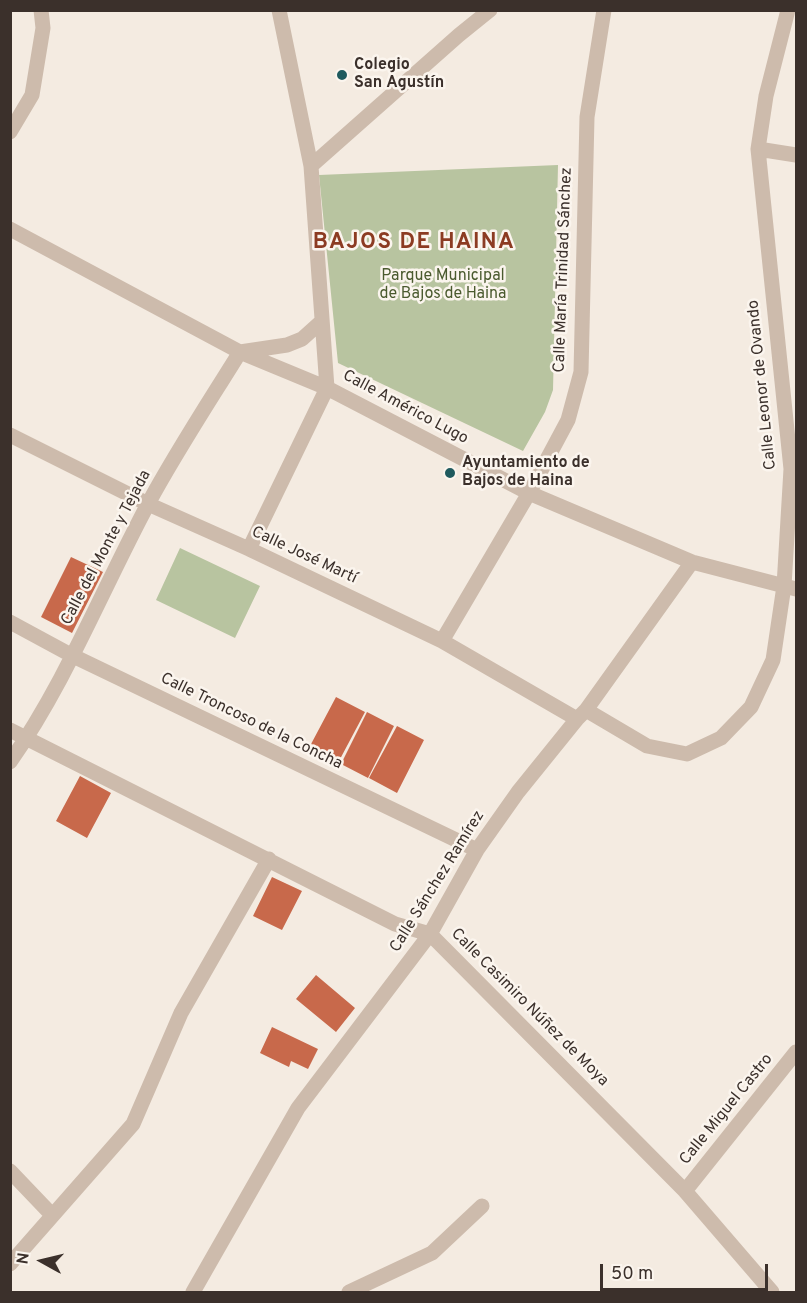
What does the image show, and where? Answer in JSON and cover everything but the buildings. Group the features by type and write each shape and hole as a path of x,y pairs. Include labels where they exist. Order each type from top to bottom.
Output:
{"street":[{"path":"10,132 32,95 43,28 41,10"},
{"path":"249,549 327,388 311,166 279,10"},
{"path":"311,166 490,10"},
{"name":"Calle María Trinidad Sánchez","path":"441,641 529,493 568,420 580,372 587,117 604,10"},
{"name":"Calle Leonor de Ovando","path":"581,714 647,746 687,754 721,738 751,707 773,660 790,587 791,470 758,149 766,96 788,10"},
{"path":"758,149 796,155"},
{"name":"Calle Américo Lugo","path":"10,229 240,352 327,388 529,493 692,562 790,587"},
{"path":"240,352 286,345 302,339 322,321"},
{"name":"Calle del Monte y Tejada","path":"10,762 27,738 148,504 240,352"},
{"name":"Calle José Martí","path":"10,435 148,504 249,549 441,641 581,714"},
{"name":"Calle Sánchez Ramírez","path":"193,1293 298,1108 430,934 477,850 518,792 581,714 692,562"},
{"name":"Calle Troncoso de la Concha","path":"10,622 71,655 477,850"},
{"name":"Calle Casimiro Núñez de Moya","path":"10,730 395,924 430,934 685,1191 772,1293"},
{"path":"10,1264 133,1124 181,1013 269,860"},
{"name":"Calle Miguel Castro","path":"685,1191 796,1052"},
{"path":"10,1171 52,1215"},
{"path":"349,1293 432,1253 482,1206"}],"green space":[{"name":"Parque Municipal de Bajos de Haina","path":"558,165 553,390 545,412 523,451 338,363 319,175"},
{"path":"180,548 260,586 235,638 156,600"}],"place":[{"name":"Colegio San Agustín","path":"342,75"},
{"name":"Ayuntamiento de Bajos de Haina","path":"450,473"}],"district":[{"name":"BAJOS DE HAINA","path":"414,244"}]}
